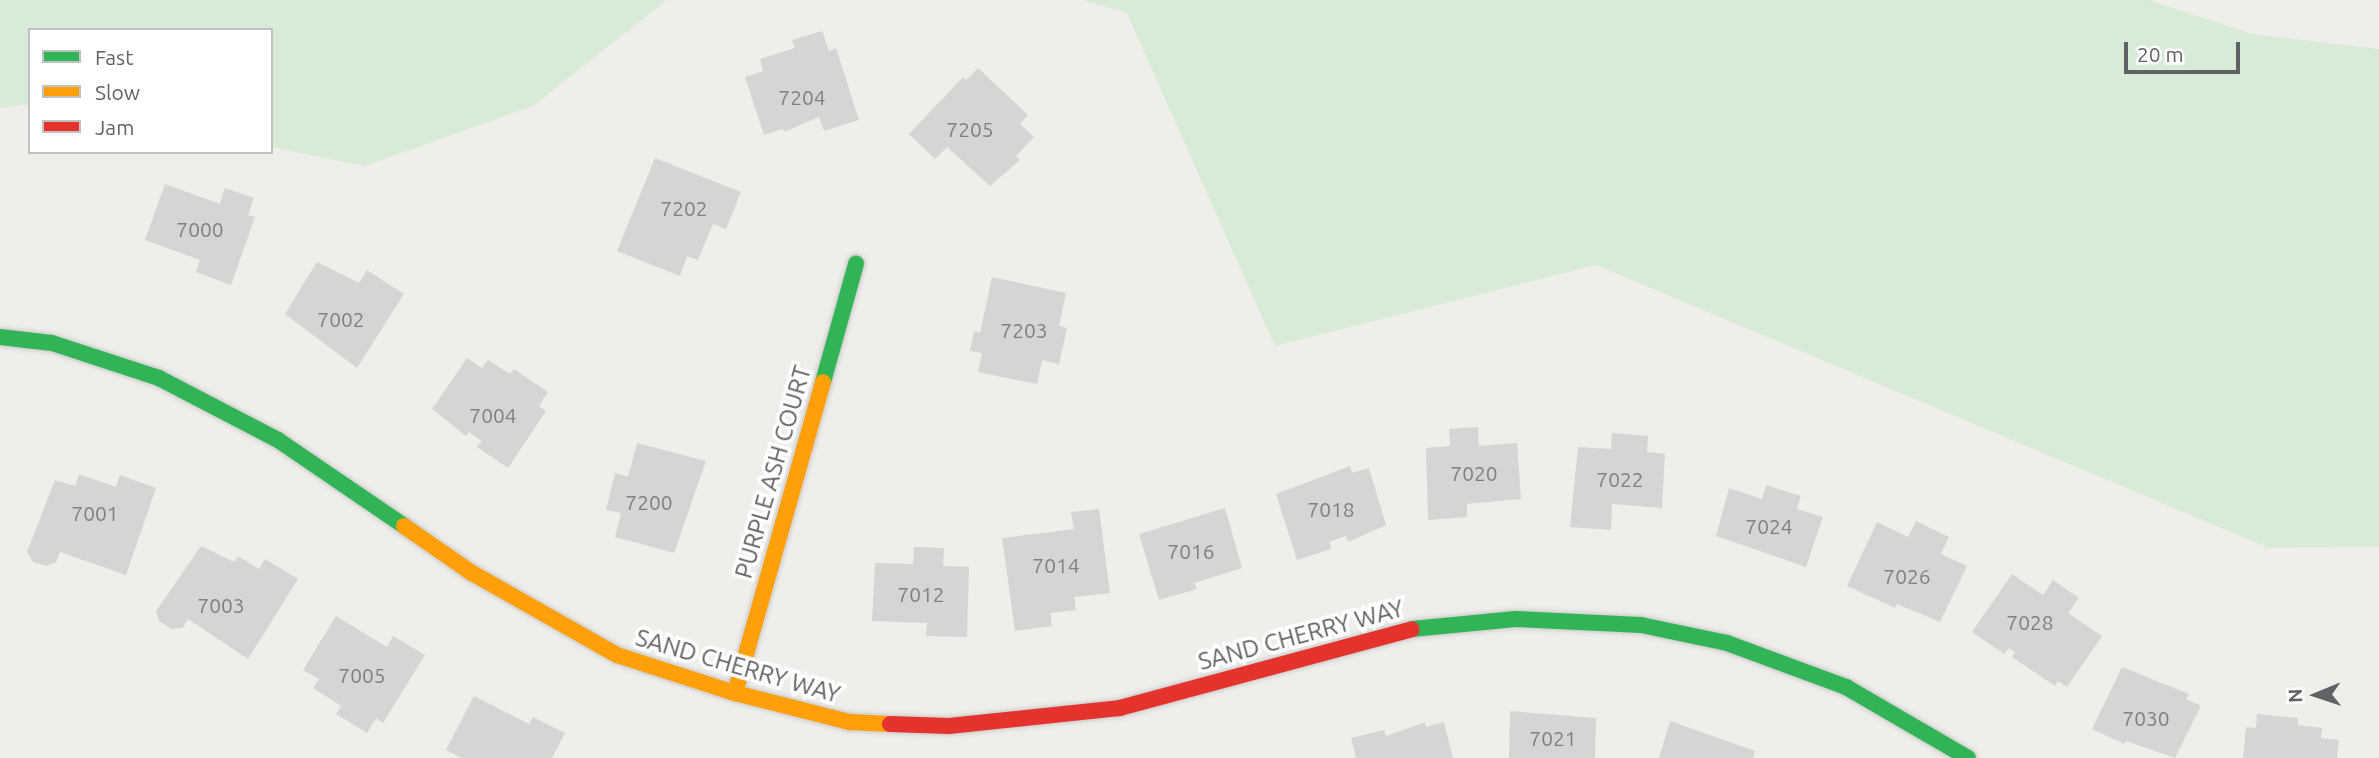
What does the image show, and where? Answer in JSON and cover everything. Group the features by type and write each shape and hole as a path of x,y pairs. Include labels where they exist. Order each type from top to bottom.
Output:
{"street":[{"name":"PURPLE ASH COURT","path":"735,693 856,264"},
{"name":"SAND CHERRY WAY","path":"0,337 52,343 159,378 278,440 472,573 617,655 735,693 849,722 949,726 1120,708 1418,627 1516,620 1641,625 1727,643 1846,687 1968,758"}],"green space":[{"path":"0,0 667,0 533,106 365,166 273,147 273,28 28,28 28,104 0,108"},
{"path":"1082,0 2149,0 2253,34 2379,49 2379,547 2269,548 1596,265 1275,346 1127,13"}],"building":[{"path":"822,31 829,51 836,48 859,120 824,131 819,117 784,132 783,129 764,135 745,77 763,71 760,59 795,48 792,40"},
{"path":"978,68 1028,115 1020,124 1034,137 1016,156 1020,160 990,186 947,147 935,159 909,134 963,77 966,80"},
{"path":"655,158 741,192 726,229 713,224 698,260 687,256 680,276 617,251"},
{"path":"165,184 220,204 225,188 254,198 248,215 255,217 231,285 196,272 200,260 145,240"},
{"path":"317,262 359,283 367,270 404,294 357,368 285,314"},
{"path":"992,277 1066,293 1059,326 1067,328 1059,364 1042,360 1037,384 978,372 982,353 970,351 974,331 980,333"},
{"path":"467,358 482,368 488,360 510,374 514,369 548,392 539,406 546,411 508,468 477,447 482,441 469,432 466,436 432,409"},
{"path":"1478,427 1479,446 1517,443 1521,499 1467,504 1467,517 1428,520 1426,448 1450,446 1449,429"},
{"path":"1612,433 1648,436 1647,452 1665,454 1662,508 1612,504 1611,530 1570,527 1578,447 1611,449"},
{"path":"637,443 706,461 674,553 615,537 621,513 606,510 615,473 628,477"},
{"path":"1350,466 1352,473 1369,468 1386,525 1348,542 1346,536 1329,542 1331,549 1297,560 1276,494"},
{"path":"79,474 116,487 120,475 156,488 126,575 60,552 56,562 46,566 33,562 27,552 55,480 75,486"},
{"path":"1766,485 1801,496 1797,509 1823,517 1806,567 1716,536 1729,488 1762,499"},
{"path":"1225,508 1242,568 1194,583 1197,589 1159,600 1139,534"},
{"path":"1099,509 1110,593 1074,597 1076,610 1050,613 1052,626 1015,631 1002,538 1074,529 1071,512"},
{"path":"1916,521 1949,537 1941,554 1967,566 1940,622 1897,604 1895,608 1847,586 1877,522 1908,537"},
{"path":"201,546 234,562 238,556 259,569 265,559 298,579 248,659 188,619 183,628 172,629 159,621 156,611"},
{"path":"914,547 944,548 943,566 969,567 967,637 926,636 927,623 872,621 875,563 913,564"},
{"path":"2012,574 2043,595 2053,580 2079,598 2068,613 2102,636 2067,687 2058,681 2055,686 2012,657 2015,652 2009,648 2004,654 1972,632"},
{"path":"336,616 387,647 393,636 425,655 383,723 376,718 367,733 336,714 341,706 313,688 319,679 303,670"},
{"path":"2122,667 2189,694 2186,699 2201,706 2175,758 2126,741 2124,744 2092,729"},
{"path":"474,696 529,724 533,717 565,733 552,758 461,758 446,750"},
{"path":"1510,711 1596,718 1595,758 1509,758"},
{"path":"2257,714 2298,718 2298,725 2322,728 2321,738 2339,740 2337,758 2243,758 2246,727 2256,728"},
{"path":"1670,721 1755,751 1753,758 1659,758"},
{"path":"1425,722 1426,727 1444,722 1453,758 1356,758 1351,738 1384,730 1386,736"}],"traffic: fast":[{"path":"823,382 856,264"},
{"path":"0,337 52,343 159,378 278,440 404,526"},
{"path":"1412,629 1516,619 1641,625 1727,643 1846,687 1968,758"}],"traffic: slow":[{"path":"735,693 823,382"},
{"path":"404,526 472,573 617,655 735,693 850,722 890,724"}],"traffic: jam":[{"path":"890,724 949,726 1120,708 1412,629"}]}
